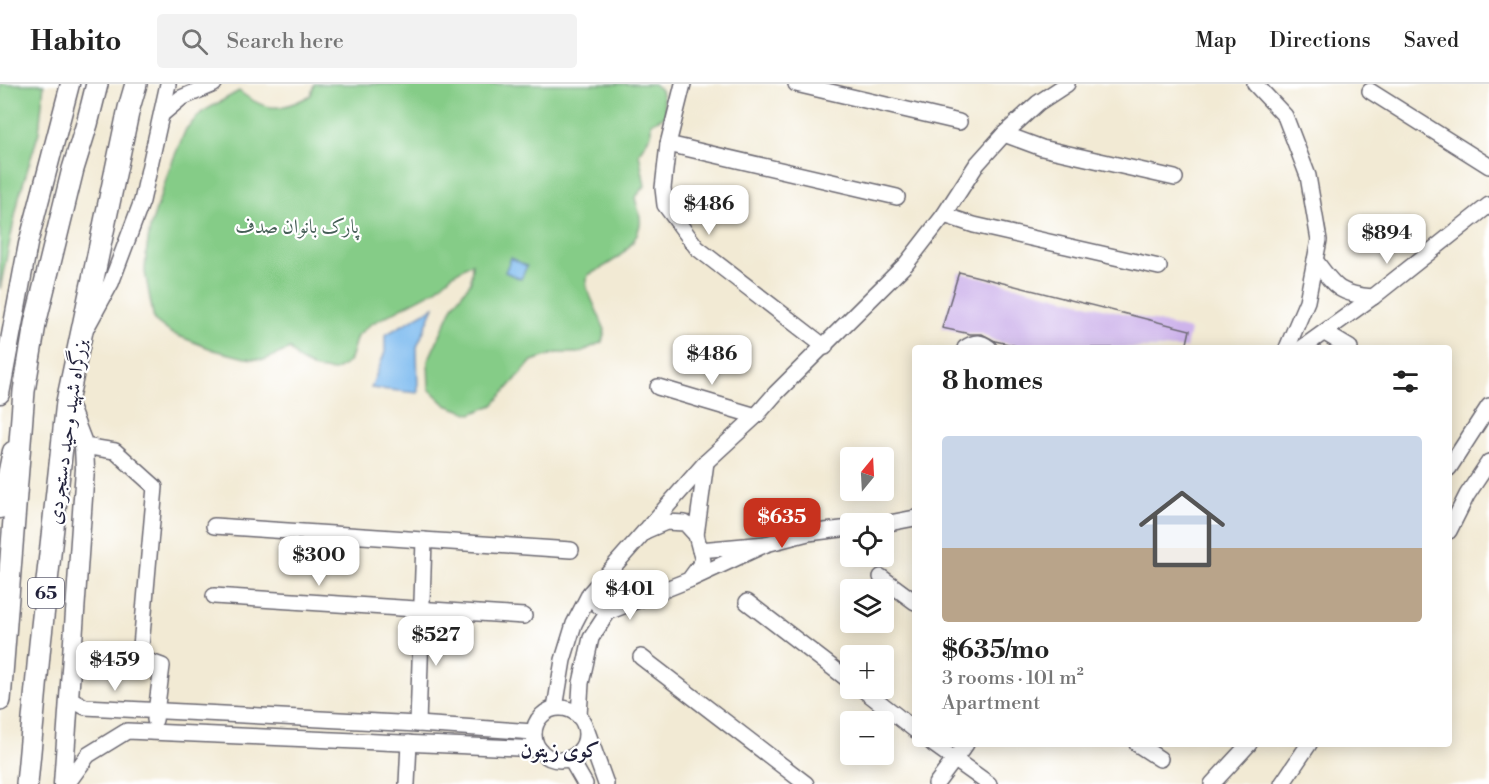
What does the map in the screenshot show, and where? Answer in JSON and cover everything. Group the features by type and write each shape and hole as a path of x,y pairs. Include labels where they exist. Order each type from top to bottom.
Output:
{"highway":[{"name":"بزرگراه شهید وحید دستجردی","path":"0,700 24,391 35,324 73,169 97,84"},
{"name":"بزرگراه شهید وحید دستجردی","path":"27,784 40,644 68,402 129,108 136,84"}],"main road":[{"path":"60,126 63,84"},
{"path":"0,392 28,244 70,84"},
{"path":"0,509 24,391"},
{"path":"65,784 85,469 84,446 68,402"}],"street":[{"path":"81,339 111,283 142,201 168,84"},
{"path":"162,114 181,98 214,84"},
{"path":"683,84 668,144 663,188 665,205 697,248 825,347"},
{"path":"796,84 959,122"},
{"path":"555,708 565,651 574,624 590,593 706,462 756,416 776,393 825,347 906,264 944,215 977,164 1005,134 1038,103 1067,84"},
{"path":"1255,84 1285,116 1308,176 1318,240 1307,301 1288,345"},
{"path":"1370,92 1489,166"},
{"path":"1005,134 1042,148 1174,178"},
{"path":"668,144 897,196"},
{"path":"1307,345 1373,297 1489,205"},
{"path":"944,215 974,225 1159,267"},
{"path":"1315,260 1333,283 1350,295 1373,297"},
{"path":"1325,333 1345,345"},
{"path":"971,345 975,343 986,345"},
{"path":"658,387 756,416"},
{"path":"1452,463 1489,406"},
{"path":"84,446 115,451 155,487 140,658 162,666 155,709 155,732"},
{"path":"689,580 703,561 696,535 706,462"},
{"path":"1452,525 1467,495 1489,462"},
{"path":"894,522 912,519"},
{"path":"645,531 666,522 685,524 696,535"},
{"path":"214,526 571,550"},
{"path":"700,550 766,544 808,533 840,529"},
{"path":"418,724 424,540"},
{"path":"606,784 579,715 581,683 591,638 608,612 689,580 766,544"},
{"path":"881,577 912,600"},
{"path":"590,593 598,605 608,612"},
{"path":"214,596 524,616"},
{"path":"747,602 840,673"},
{"path":"641,657 806,784"},
{"path":"69,698 85,707 155,709 534,732"},
{"path":"875,699 912,728"},
{"path":"579,715 564,708 555,708 541,716 534,732 535,741 539,749 553,759 570,758 583,748 587,731"},
{"path":"65,784 88,755 127,730 539,749"},
{"path":"407,784 408,743"},
{"path":"937,747 989,784"},
{"path":"936,784 964,747"},
{"path":"1142,747 1160,759"},
{"path":"1212,784 1246,747"},
{"path":"1282,784 1307,747"},
{"path":"570,758 585,784"}],"green space":[{"path":"0,84 44,84 39,132 19,197 0,289"},
{"name":"پارک بانوان صدف","path":"314,84 654,84 661,90 667,115 651,123 651,134 639,153 645,186 635,198 640,219 637,234 620,256 588,275 586,286 605,330 602,342 579,353 556,353 532,361 493,405 471,414 446,405 429,389 428,361 454,304 471,282 472,263 453,274 434,291 371,324 357,336 349,362 335,371 316,369 299,360 290,349 264,360 214,350 171,333 154,320 145,272 150,228 170,167 186,129 202,112 239,91 266,106 283,107 311,95"}],"water":[{"path":"511,258 527,266 521,279 505,272"},
{"path":"434,307 417,347 418,393 371,388 385,352 385,335"}],"building":[{"path":"959,272 1190,330 1187,345 1013,345 995,341 982,334 942,328"}],"district":[{"name":"کوی زیتون","path":"560,751"}]}
